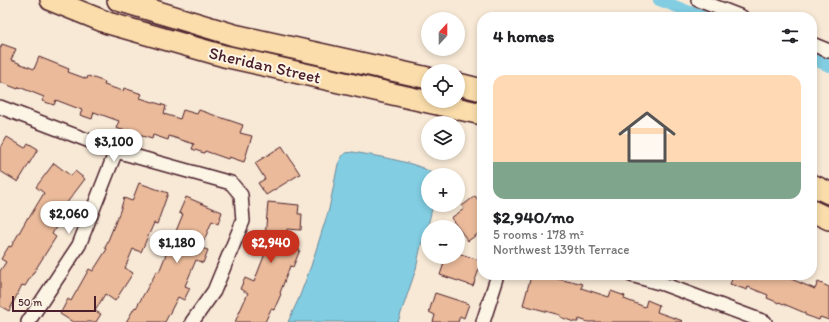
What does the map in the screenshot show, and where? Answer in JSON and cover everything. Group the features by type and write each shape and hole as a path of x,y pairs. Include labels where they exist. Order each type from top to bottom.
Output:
{"main road":[{"name":"Sheridan Street","path":"52,0 108,23 224,56 477,113"},
{"name":"Sheridan Street","path":"118,0 234,35 421,76"},
{"path":"465,86 477,89"},
{"path":"817,187 829,193"},
{"path":"817,213 829,219"}],"street":[{"path":"698,0 729,12"},
{"path":"817,46 829,51"},
{"path":"0,107 116,151 231,183 241,195 243,221 214,291 192,322"},
{"path":"28,322 79,245 116,151"},
{"path":"483,322 496,280"},
{"path":"649,280 765,322"}],"water":[{"path":"353,152 383,157 421,168 421,212 431,212 429,220 421,220 421,245 416,269 398,322 288,322 311,266 329,209 338,164 343,155"}],"building":[{"path":"2,44 16,49 11,60 34,69 39,57 69,69 68,72 87,79 88,76 105,82 104,85 123,91 124,88 142,94 140,98 166,106 164,114 180,119 183,110 197,114 199,110 243,125 240,133 252,136 244,162 229,157 228,159 205,151 204,153 192,149 194,144 169,136 168,140 153,135 152,139 116,128 119,121 94,112 92,119 80,115 82,110 56,100 54,105 42,101 44,97 19,87 18,89 0,82 0,49"},
{"path":"7,137 25,148 28,143 38,149 18,182 0,171 0,149"},
{"path":"282,146 300,174 266,195 258,183 265,179 255,163"},
{"path":"54,163 71,176 75,171 85,179 56,217 60,220 52,234 56,237 25,286 22,285 9,311 0,306 0,271 6,262 1,259 9,246 11,247 44,193 36,187"},
{"path":"139,183 168,193 157,224 154,223 141,252 133,249 125,268 133,273 115,301 105,294 95,311 101,314 96,322 73,322 60,314 68,299 71,301 89,269 93,271 107,249 105,248 124,198 132,201"},
{"path":"475,196 477,199 477,235 468,241 465,237 465,220 452,220 451,218 460,212 465,212 465,204"},
{"path":"186,197 222,212 218,224 212,221 201,248 208,250 203,263 196,260 185,286 190,288 184,300 178,297 165,322 126,322 135,307 136,308 157,271 159,272 172,235 174,236 183,214 179,213"},
{"path":"268,202 299,205 298,214 302,214 301,230 287,229 285,245 300,250 293,267 290,266 274,310 271,309 265,322 235,322 248,293 240,289 245,278 254,282 266,251 257,248 261,236 265,238"},
{"path":"465,255 477,259 477,275 473,286 440,275 444,264 465,264"},
{"path":"530,280 563,280 583,284 581,288 609,297 611,291 625,296 624,299 645,307 647,300 659,305 657,312 683,321 588,322 579,319 578,322 574,322 560,317 560,315 523,305"},
{"path":"732,280 793,280 815,289 818,282 829,287 829,320 820,317 819,320 805,315 805,313 767,298 768,295 748,287 747,290 730,284"},
{"path":"435,293 469,304 464,318 460,316 458,322 433,322 435,315 429,312"}],"waterway":[{"path":"659,0 690,12"},
{"path":"817,61 829,66"}]}
